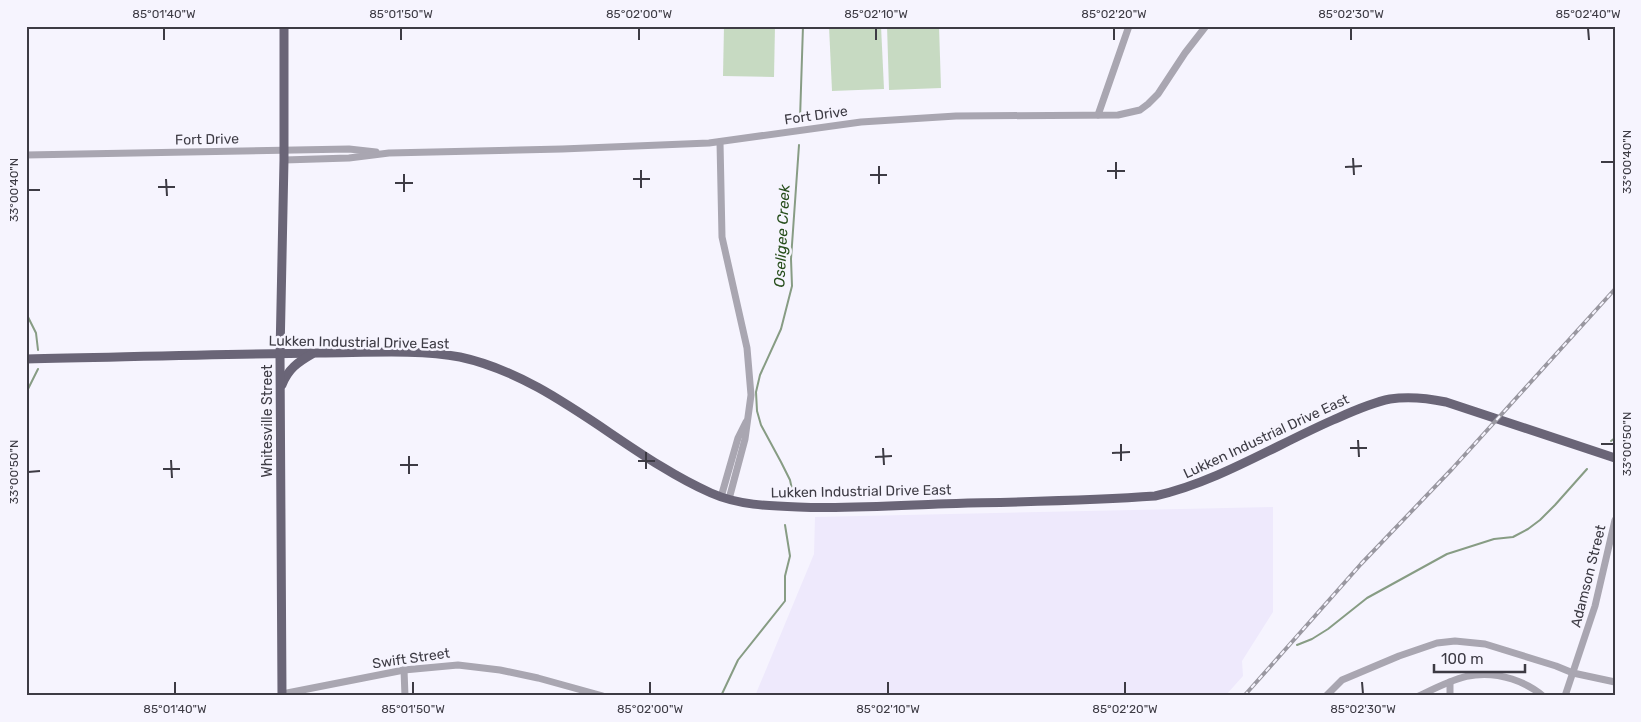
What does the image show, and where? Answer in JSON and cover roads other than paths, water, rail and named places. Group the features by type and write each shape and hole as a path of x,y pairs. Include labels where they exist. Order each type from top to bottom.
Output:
{"main road":[{"name":"Whitesville Street","path":"282,695 280,354 284,155 284,26"},
{"name":"Lukken Industrial Drive East","path":"26,359 313,353 447,355 494,367 535,386 659,465 725,498 767,506 835,508 1155,496 1192,486 1305,432 1378,402 1407,397 1427,398 1446,402 1615,458"},
{"path":"280,390 288,372 297,362 313,353"}],"street":[{"path":"1098,115 1129,26"},
{"name":"Fort Drive","path":"26,155 284,155 350,149 389,154 562,149 720,142 860,122 956,116 1098,115 1125,113 1140,110 1158,94 1180,59 1206,26"},
{"path":"720,142 722,237 747,348 751,395 748,418 738,438 725,498"},
{"name":"Adamson Street","path":"1566,696 1596,606 1615,520"},
{"path":"1326,696 1342,680 1399,656 1437,643 1455,641 1485,644 1573,673 1615,682"},
{"name":"Swift Street","path":"282,695 404,670 458,664 538,678 603,696"},
{"path":"404,670 405,696"},
{"path":"1419,696 1450,682 1478,674 1497,674 1522,682 1543,696"},
{"path":"1450,682 1450,696"}],"waterway":[{"name":"Oseligee Creek","path":"800,119 803,26"},
{"name":"Oseligee Creek","path":"793,494 790,480 761,425 757,411 756,392 760,375 781,329 792,286 791,259 799,145"},
{"path":"26,294 28,317 36,333 38,350"},
{"path":"26,393 38,369"},
{"path":"1611,441 1615,438"},
{"path":"1297,645 1312,639 1328,629 1367,598 1447,554 1494,539 1513,537 1528,529 1555,505 1587,469"},
{"name":"Oseligee Creek","path":"721,696 738,660 785,601 785,576 790,556 785,525"}],"railway":[{"path":"1244,696 1361,564 1452,469 1615,289"}]}
